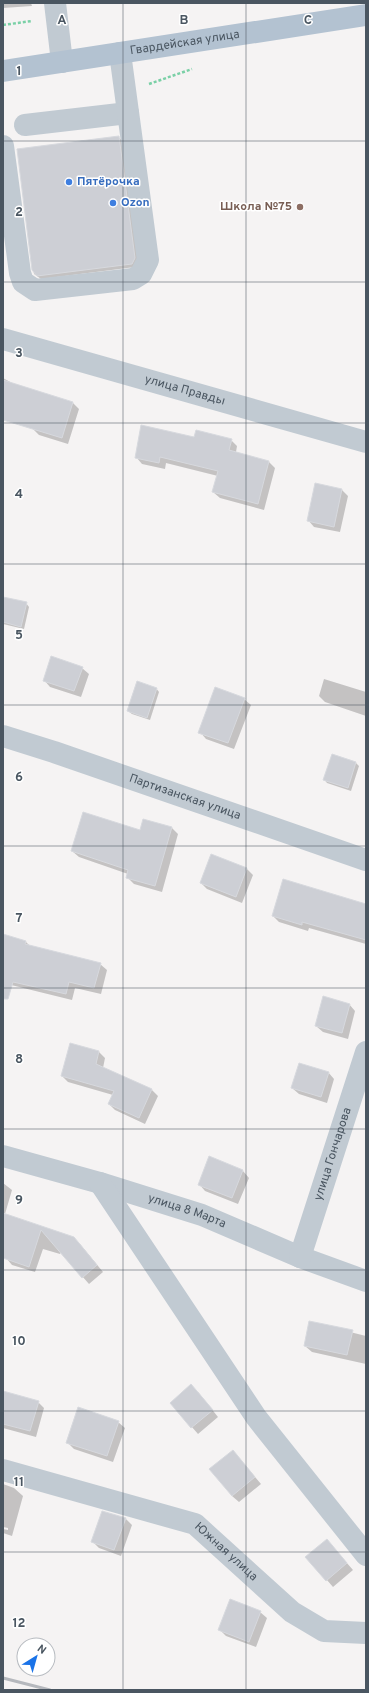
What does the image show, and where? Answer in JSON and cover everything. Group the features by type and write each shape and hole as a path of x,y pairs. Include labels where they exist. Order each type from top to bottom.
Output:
{"main road":[{"name":"Гвардейская улица","path":"3,71 366,15"}],"street":[{"path":"56,10 62,62"},
{"path":"3,146 20,273 23,282 35,290 132,279 141,274 148,260 120,53"},
{"path":"25,125 128,113"},
{"name":"улица Правды","path":"3,339 366,442"},
{"name":"Партизанская улица","path":"3,736 54,752 366,860"},
{"name":"улица Гончарова","path":"300,1256 366,1052"},
{"name":"улица 8 Марта","path":"3,1156 100,1183 202,1215 300,1256 366,1281"},
{"path":"100,1183 256,1417 366,1555"},
{"name":"Южная улица","path":"3,1470 195,1524 292,1612 324,1631 366,1633"}],"path":[{"path":"3,25 56,10"},
{"path":"125,90 138,88 196,67"}],"building":[{"path":"119,136 135,258 132,264 37,276 32,270 17,149"},
{"path":"3,380 73,402 62,438 3,420"},
{"path":"141,425 194,437 196,430 232,439 229,450 269,461 258,504 212,492 218,471 160,457 159,463 135,458"},
{"path":"315,483 342,489 334,527 307,521"},
{"path":"3,597 27,602 21,627 3,622"},
{"path":"51,656 83,667 74,691 43,681"},
{"path":"137,681 157,688 147,718 127,711"},
{"path":"215,687 245,698 228,743 198,733"},
{"path":"332,754 356,762 348,788 323,780"},
{"path":"83,812 140,830 143,819 172,827 155,886 126,878 128,870 71,851"},
{"path":"211,854 247,868 236,897 200,883"},
{"path":"283,879 366,904 366,940 302,922 302,925 272,916"},
{"path":"3,934 26,941 25,944 101,963 94,988 69,982 66,994 13,982 8,999 3,999"},
{"path":"323,996 350,1004 342,1033 315,1026"},
{"path":"70,1043 99,1051 96,1064 152,1089 139,1118 108,1104 114,1091 61,1076"},
{"path":"299,1063 329,1072 321,1097 291,1088"},
{"path":"209,1156 243,1170 232,1198 198,1185"},
{"path":"3,1213 74,1237 97,1265 82,1278 41,1230 29,1267 3,1258"},
{"path":"309,1321 353,1330 347,1355 304,1346"},
{"path":"191,1384 213,1410 191,1428 170,1403"},
{"path":"3,1391 39,1401 30,1431 3,1424"},
{"path":"78,1407 119,1421 107,1456 66,1443"},
{"path":"233,1450 255,1477 232,1496 209,1469"},
{"path":"102,1511 126,1518 114,1550 91,1542"},
{"path":"327,1539 347,1563 326,1581 305,1557"},
{"path":"230,1599 261,1611 249,1642 218,1630"}],"railway":[{"path":"3,1678 50,1690"}],"place":[{"name":"Пятёрочка","path":"69,182"},
{"name":"Ozon","path":"113,203"},
{"name":"Школа №75","path":"300,207"}]}
